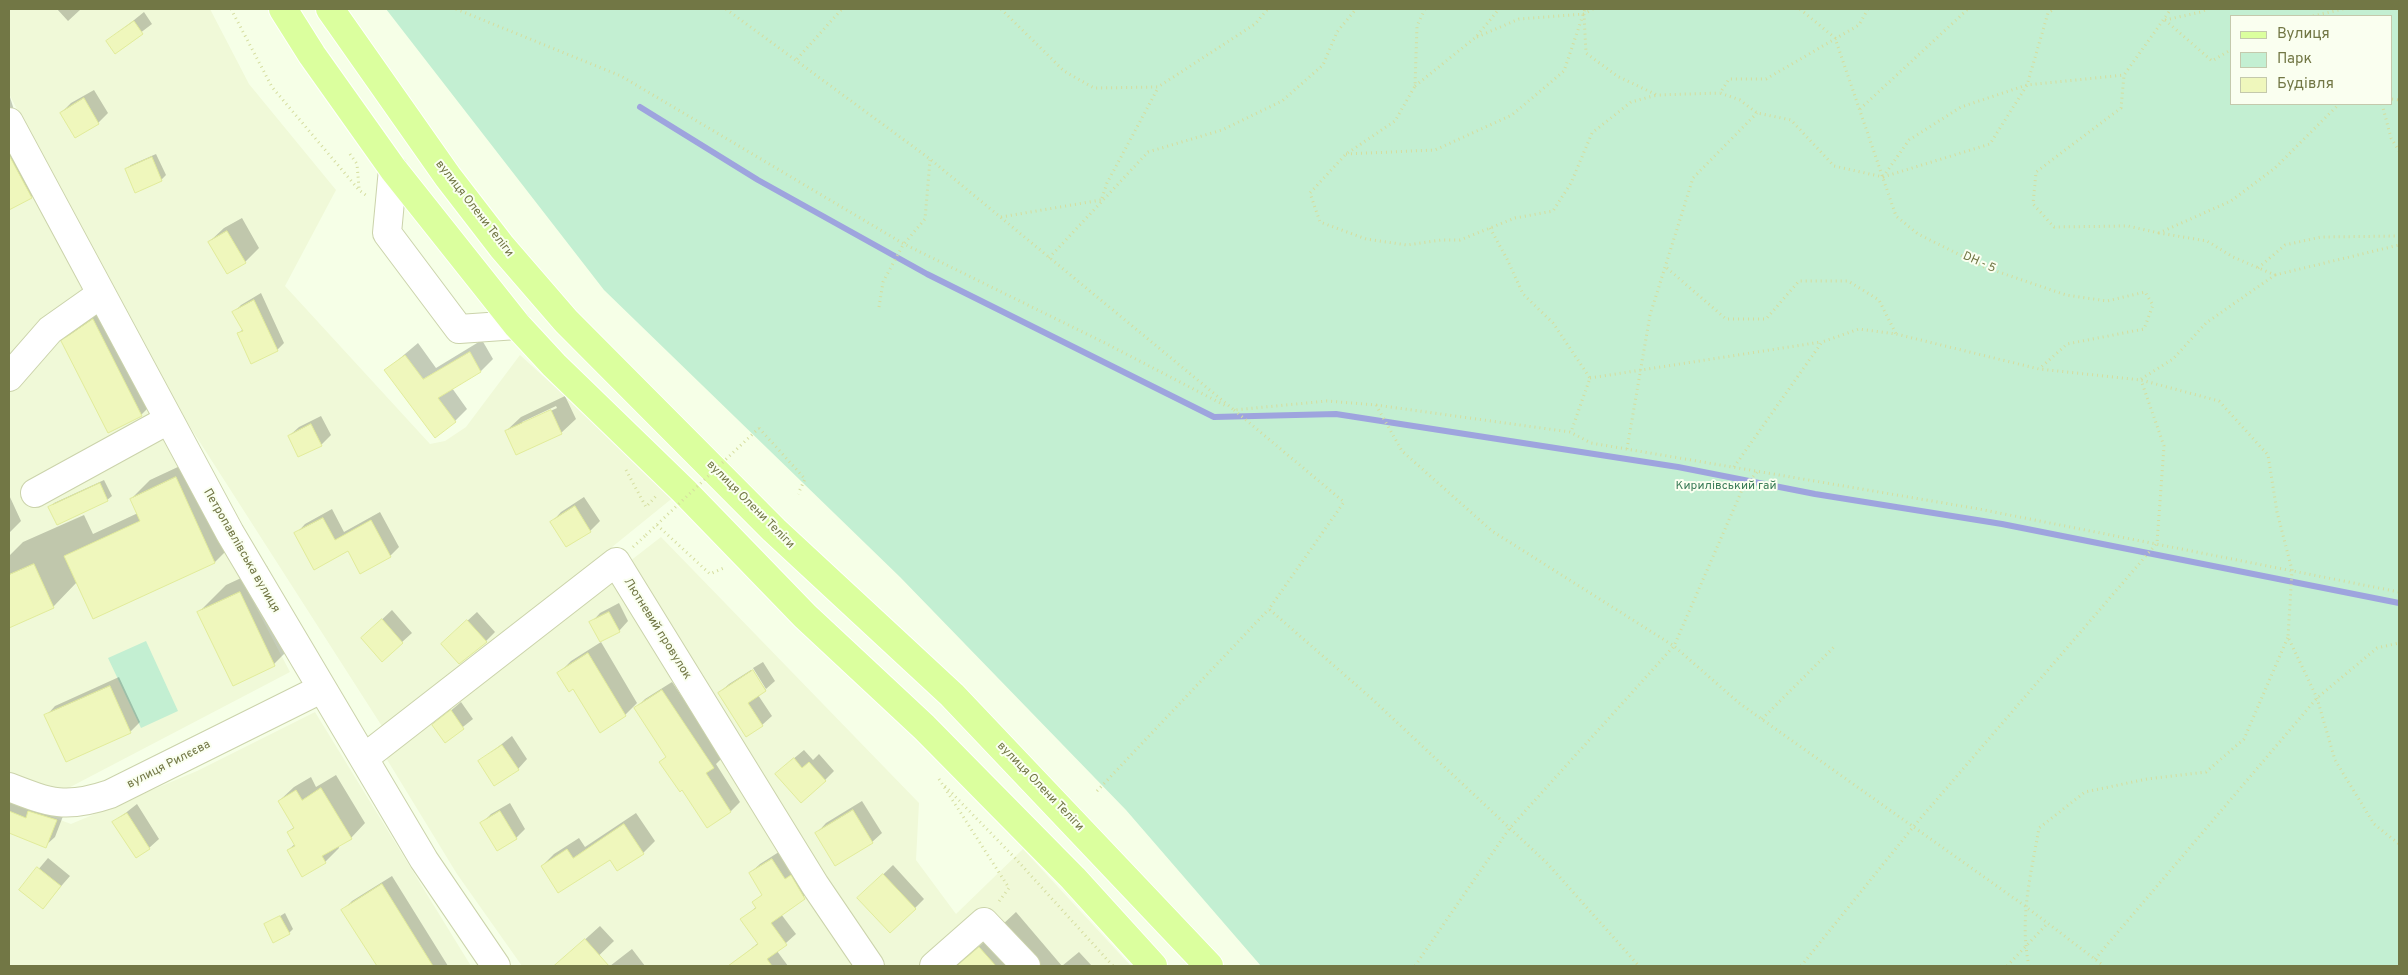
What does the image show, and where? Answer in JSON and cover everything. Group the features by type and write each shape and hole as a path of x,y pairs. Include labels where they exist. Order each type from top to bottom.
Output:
{"main road":[{"path":"283,9 312,55 393,169 517,325 554,365 684,491 805,616 931,734 1073,878 1153,966"},
{"name":"вулиця Олени Теліги","path":"330,9 448,176 502,247 566,321 774,530 952,695 1209,966"}],"street":[{"name":"Петропавлівська вулиця","path":"9,122 230,533 321,689 489,964"},
{"path":"393,169 387,233 458,329 517,325"},
{"path":"9,376 50,330 101,294"},
{"path":"35,493 168,420"},
{"name":"Лютневий провулок","path":"364,758 616,562 815,885 870,966"},
{"name":"вулиця Рилєєва","path":"9,787 43,800 85,803 110,794 321,689"},
{"path":"934,966 984,922 1026,966"}],"path":[{"path":"456,9 621,76 904,244 1105,343 1235,411 1327,401 1570,432 1591,443 1979,509 2399,592"},
{"path":"726,9 797,59 930,159 1344,502 1270,609 1097,791"},
{"path":"797,59 842,9"},
{"path":"1001,9 1064,71 1094,88 1158,87"},
{"path":"1101,200 1107,183 1158,87 1255,24 1268,9"},
{"path":"1049,258 1101,200 1148,152 1222,130 1282,101 1323,65 1337,32 1356,9"},
{"path":"1415,86 1418,26 1425,9"},
{"path":"1500,9 1476,37 1415,86 1396,121 1346,154 1310,193 1320,222 1366,239 1407,244 1460,240 1515,218 1553,211 1571,183 1592,133 1631,102 1656,95 1720,94 1740,100 1757,113 1791,120 1834,166 1883,177 1990,144 2028,85 2048,13 2054,9"},
{"path":"1584,9 1586,52 1617,76 1656,95"},
{"path":"1476,37 1519,19 1584,14 1593,9"},
{"path":"1800,9 1835,38"},
{"path":"1720,94 1729,79 1766,79 1860,25 1868,9"},
{"path":"1860,110 1968,9"},
{"path":"2171,9 2124,75 2121,108 2036,172 2033,204 2054,227 2128,226 2207,241 2233,258 2275,275"},
{"path":"2165,20 2207,9"},
{"path":"2317,15 2343,9"},
{"path":"1346,154 1435,150 1512,115 1564,71 1584,14"},
{"path":"2165,20 2212,61 2230,50"},
{"name":"DH - 5","path":"1835,38 1896,216 1918,234 1984,267 2066,295 2107,301 2145,292 2153,305 2144,329 2067,344 2039,369"},
{"path":"1883,177 1909,140 1961,107 2028,85 2124,75"},
{"path":"2159,233 2231,201 2275,168 2338,105"},
{"path":"2382,105 2390,138 2399,151"},
{"path":"1627,449 1650,315 1667,268 1693,178 1757,113"},
{"path":"879,307 882,282 904,244 925,219 930,159"},
{"path":"1000,217 1101,200"},
{"path":"1490,228 1523,294 1553,323 1590,378"},
{"path":"2258,268 2285,246 2322,237 2399,236"},
{"path":"2141,380 2173,359 2206,323 2247,297 2275,275 2399,245"},
{"path":"1667,268 1726,320 1766,319 1799,281 1848,281 1879,300 1896,334"},
{"path":"1590,378 1822,342 1859,329 1896,334 2039,369 2141,380 2219,400 2268,455 2277,512 2292,571 2288,637 2244,740 2206,772 2148,779 2085,792 2039,828 2025,906 2025,947 2029,966"},
{"path":"1734,467 1822,342"},
{"path":"1570,432 1590,378"},
{"path":"1801,966 1914,826 2157,544 2164,446 2141,380"},
{"path":"1377,406 1402,451 1492,531 1674,646 1739,703 2048,922 2104,966"},
{"path":"646,535 759,428 805,480 798,494"},
{"path":"623,464 646,507 658,494"},
{"path":"1414,966 1509,829 1674,646 1742,490 1758,471"},
{"path":"657,525 710,574 723,569"},
{"path":"1270,609 1371,698 1548,864 1639,966"},
{"path":"2288,637 2317,698 2335,760 2374,824 2399,844"},
{"path":"2094,959 2317,698 2377,648 2399,643"},
{"path":"1762,719 1834,647"},
{"path":"932,772 1015,858 1113,966"},
{"path":"939,779 1009,888"},
{"path":"2007,966 2048,922"}],"shaded area":[{"path":"9,9 210,9 249,84 336,190 285,286 430,444 445,441 466,427 520,355 675,496 385,731 160,380 9,94"},
{"path":"9,137 290,672 55,795 9,779"},
{"path":"661,537 919,803 916,860 956,914 1023,849 1131,966 522,966 457,874 383,753"},
{"path":"315,712 471,966 9,966 9,801 71,824 197,771"}],"green space":[{"name":"Кирилівський гай","path":"386,9 2399,9 2399,966 1261,966 1126,810 900,577 604,290"},
{"path":"146,641 178,711 141,728 108,658"}],"building":[{"path":"134,21 143,34 115,54 106,41"},
{"path":"84,98 99,124 75,138 60,113"},
{"path":"9,155 32,198 9,210"},
{"path":"152,157 162,181 135,193 125,169"},
{"path":"227,231 246,263 227,274 208,242"},
{"path":"254,300 278,351 251,364 237,333 243,331 232,312"},
{"path":"93,319 142,416 108,433 61,341"},
{"path":"470,352 481,372 438,398 456,422 435,438 384,370 405,355 423,379"},
{"path":"551,410 562,434 516,455 505,431"},
{"path":"311,424 322,446 298,457 288,436"},
{"path":"176,477 215,563 93,619 64,556 140,521 130,499"},
{"path":"100,483 108,501 57,525 48,507"},
{"path":"575,506 591,532 566,547 550,522"},
{"path":"323,518 335,540 371,520 391,557 360,574 348,551 314,570 294,533"},
{"path":"34,564 54,608 9,628 9,575"},
{"path":"240,592 275,666 233,686 197,612"},
{"path":"609,612 620,632 600,642 589,622"},
{"path":"382,619 403,643 382,662 361,638"},
{"path":"467,620 487,642 459,664 441,644"},
{"path":"588,653 626,716 600,733 573,689 569,692 557,673"},
{"path":"753,670 766,691 748,703 763,726 746,737 718,693"},
{"path":"110,686 131,733 66,762 44,715"},
{"path":"662,690 714,768 706,773 731,812 707,828 682,790 680,792 659,762 666,757 634,708"},
{"path":"451,710 464,729 445,743 432,725"},
{"path":"502,745 519,770 494,786 478,761"},
{"path":"794,758 802,768 809,762 826,781 801,803 775,774"},
{"path":"321,788 352,839 322,856 326,863 302,877 287,850 295,846 287,832 294,828 278,801 296,790 302,800"},
{"path":"853,810 873,843 835,866 815,833"},
{"path":"9,811 26,818 28,811 57,820 46,848 9,833"},
{"path":"500,811 517,839 497,851 480,823"},
{"path":"127,813 150,849 136,858 112,822"},
{"path":"624,824 644,854 617,871 610,860 558,893 541,866 567,849 573,858"},
{"path":"772,859 785,879 791,875 805,899 771,923 787,945 767,959 772,966 728,966 758,944 740,919 756,908 752,902 762,895 749,873"},
{"path":"37,867 61,886 43,909 19,890"},
{"path":"883,874 916,909 890,933 857,898"},
{"path":"382,884 433,966 377,966 341,910"},
{"path":"280,916 290,934 273,943 264,924"},
{"path":"585,939 609,966 554,966"},
{"path":"979,947 996,966 957,966"}],"waterway":[{"path":"640,107 758,180 927,274 1214,417 1336,414 1678,467 1815,494 2002,524 2399,603"}]}
